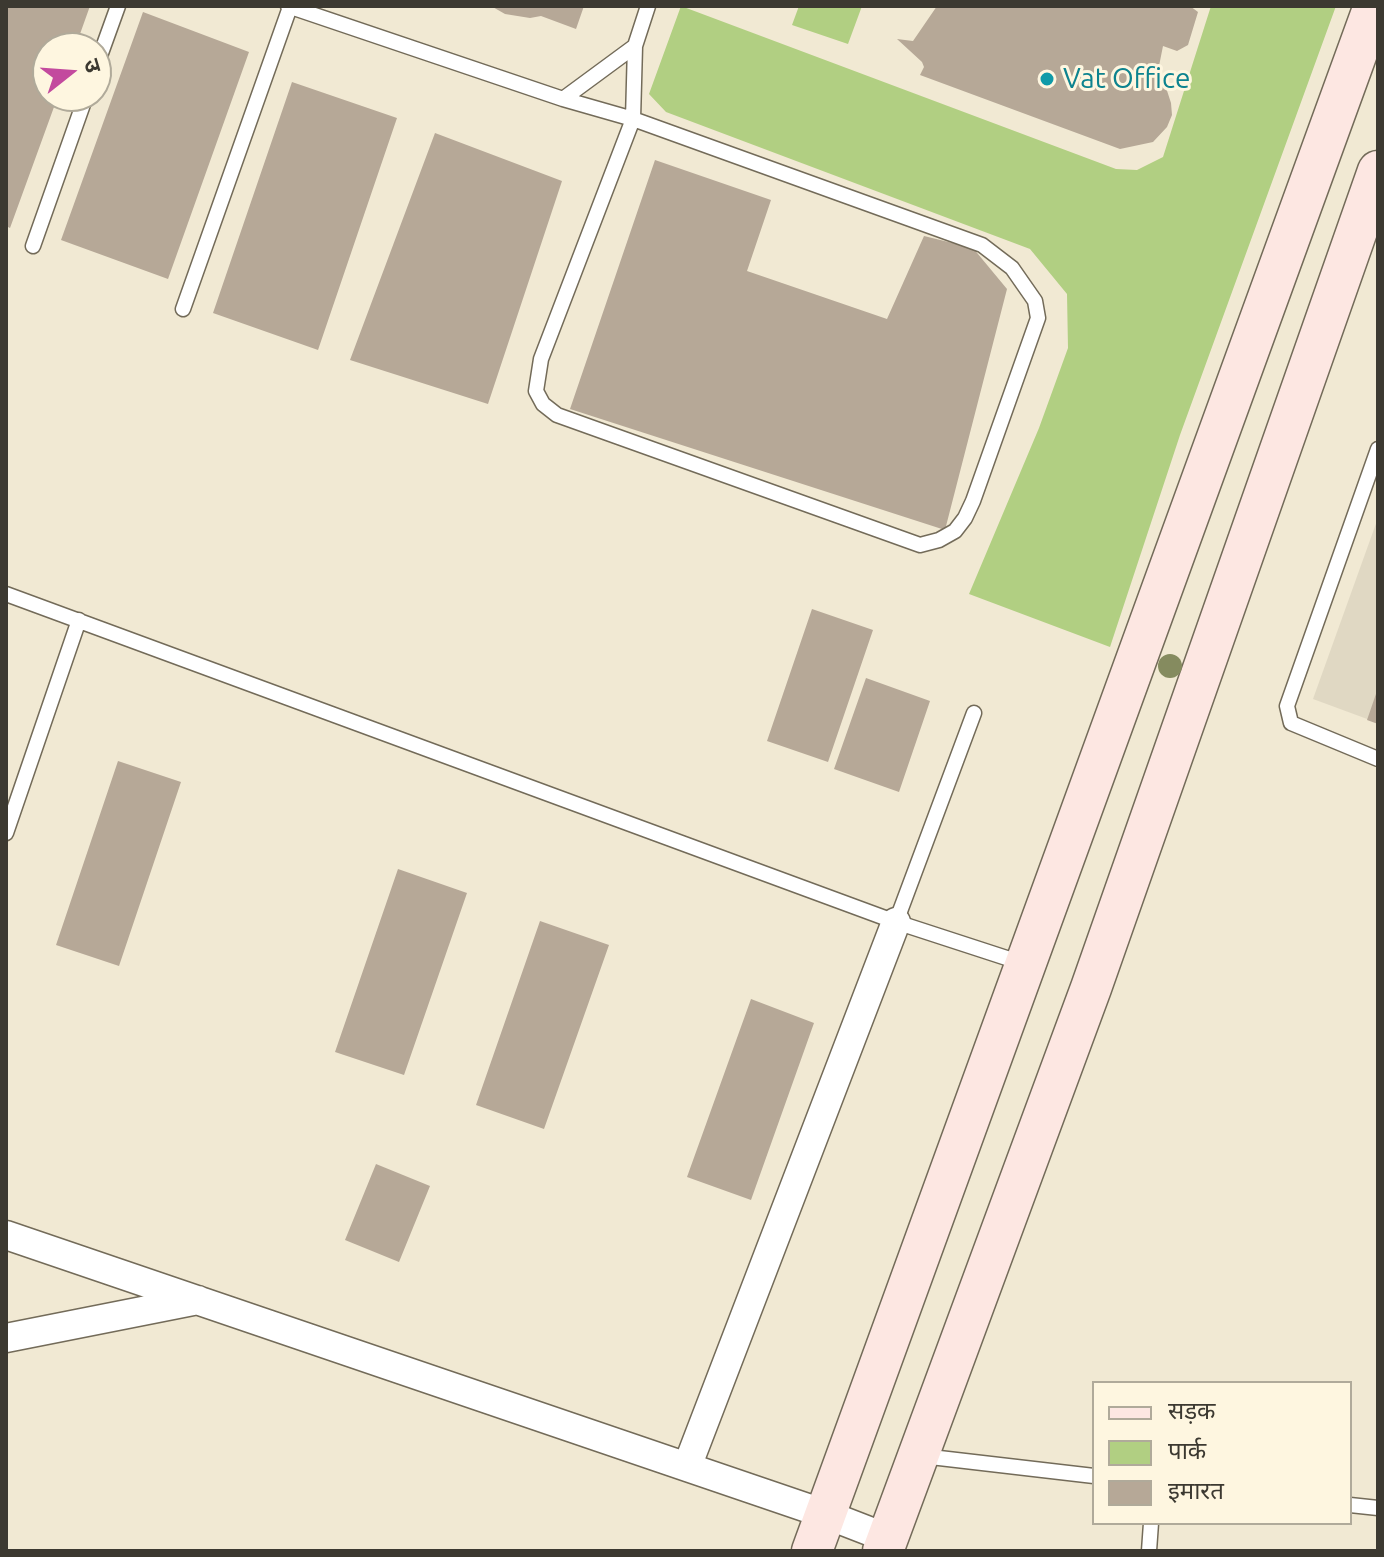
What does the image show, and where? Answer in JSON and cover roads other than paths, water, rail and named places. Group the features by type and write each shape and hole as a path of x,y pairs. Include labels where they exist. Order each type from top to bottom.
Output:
{"main road":[{"path":"812,1551 1374,6"},
{"path":"885,1545 1091,988 1378,171"}],"street":[{"path":"687,1467 896,922"},
{"path":"6,1235 825,1514 885,1545"},
{"path":"6,1338 199,1300"}],"lane":[{"path":"109,32 118,6"},
{"path":"183,309 289,6 563,99 633,119 982,245 1012,268 1035,301 1038,318 973,501 955,531 939,540 920,545 557,415 543,404 536,391 541,359 633,119 635,46 648,6"},
{"path":"563,99 635,46"},
{"path":"33,246 80,112"},
{"path":"1378,449 1287,706 1291,723 1378,759"},
{"path":"6,594 896,922 1025,964"},
{"path":"6,833 79,620"},
{"path":"896,922 974,713"},
{"path":"918,1455 1092,1476"},
{"path":"1352,1505 1378,1508"},
{"path":"1149,1551 1151,1525"}],"place":[{"name":"Vat Office","path":"1047,79"}]}
